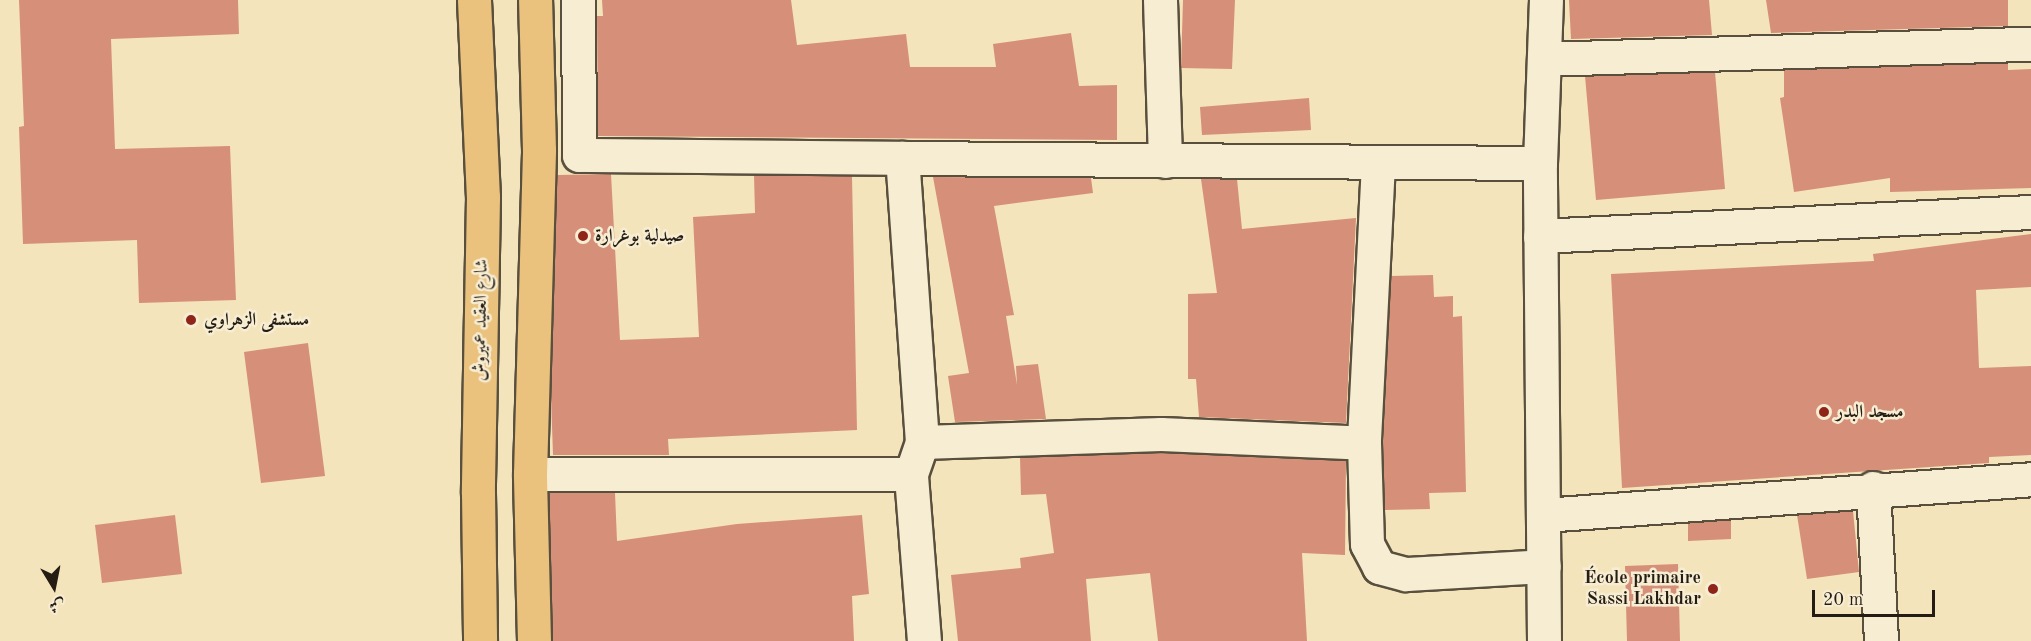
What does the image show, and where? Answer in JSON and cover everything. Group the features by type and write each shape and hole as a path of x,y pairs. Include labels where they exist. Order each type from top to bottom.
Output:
{"main road":[{"name":"شارع العقيد عميروش","path":"474,0 483,197 478,493 480,641"},
{"path":"534,641 530,474 539,150 535,0"}],"street":[{"path":"578,0 579,155"},
{"path":"1160,0 1165,161"},
{"path":"1544,641 1540,163 1546,0"},
{"path":"1544,59 2031,44"},
{"path":"539,150 579,155 1540,163"},
{"path":"902,158 922,442 911,474 924,641"},
{"path":"1378,163 1364,443 1367,544 1379,567 1407,574 1544,566"},
{"path":"1540,236 2031,212"},
{"path":"922,442 1161,434 1364,443"},
{"path":"530,474 911,474"},
{"path":"1544,515 1873,488 2031,479"},
{"path":"1873,488 1881,641"}],"building":[{"path":"19,0 238,0 239,34 111,39 115,149 230,146 236,300 139,303 137,240 23,244 19,127 24,126"},
{"path":"602,0 791,0 797,45 906,34 910,67 996,67 993,44 1071,33 1079,86 1117,85 1117,140 598,136 597,16 603,16"},
{"path":"1183,0 1235,0 1232,69 1181,68"},
{"path":"1569,0 1709,0 1712,35 1571,39"},
{"path":"1766,0 2008,0 2008,26 1771,33"},
{"path":"2008,63 2008,70 2031,69 2031,188 1890,192 1890,178 1794,192 1780,98 1784,97 1784,70"},
{"path":"1715,72 1725,189 1596,200 1585,76"},
{"path":"1309,98 1311,130 1202,135 1200,107"},
{"path":"611,174 620,340 699,337 693,217 755,213 754,175 852,176 857,430 668,439 669,455 553,455 551,398 557,175"},
{"path":"933,177 1091,178 1093,193 994,206 1014,315 1006,316 1017,385 1016,366 1038,364 1046,419 955,422 948,376 969,373"},
{"path":"1201,179 1237,179 1242,229 1356,218 1346,423 1199,417 1196,379 1188,379 1188,294 1217,293"},
{"name":"مسجد البدر","path":"2031,234 2031,287 1976,290 1979,368 2031,366 2031,455 1989,457 1989,463 1622,488 1611,274 1874,261 1873,254"},
{"path":"1433,275 1434,297 1453,296 1453,317 1462,316 1466,492 1429,493 1430,509 1385,510 1383,443 1391,276"},
{"path":"308,343 325,476 261,483 244,352"},
{"path":"1161,453 1346,461 1345,555 1302,553 1307,641 1158,641 1150,573 1086,579 1091,641 958,641 951,575 1021,568 1020,558 1054,553 1046,494 1021,495 1020,457"},
{"path":"549,493 615,493 617,541 737,524 862,515 869,594 852,596 854,641 553,641"},
{"path":"1853,511 1859,572 1807,579 1797,515"},
{"path":"175,515 182,574 102,583 95,525"},
{"path":"1731,520 1731,539 1688,541 1688,523"},
{"path":"1678,564 1680,641 1627,641 1625,566"}],"place":[{"name":"صيدلية بوغرارة","path":"583,236"},
{"name":"مستشفى الزهراوي","path":"191,320"},
{"name":"مسجد البدر","path":"1824,412"},
{"name":"École primaire Sassi Lakhdar","path":"1713,589"}]}
